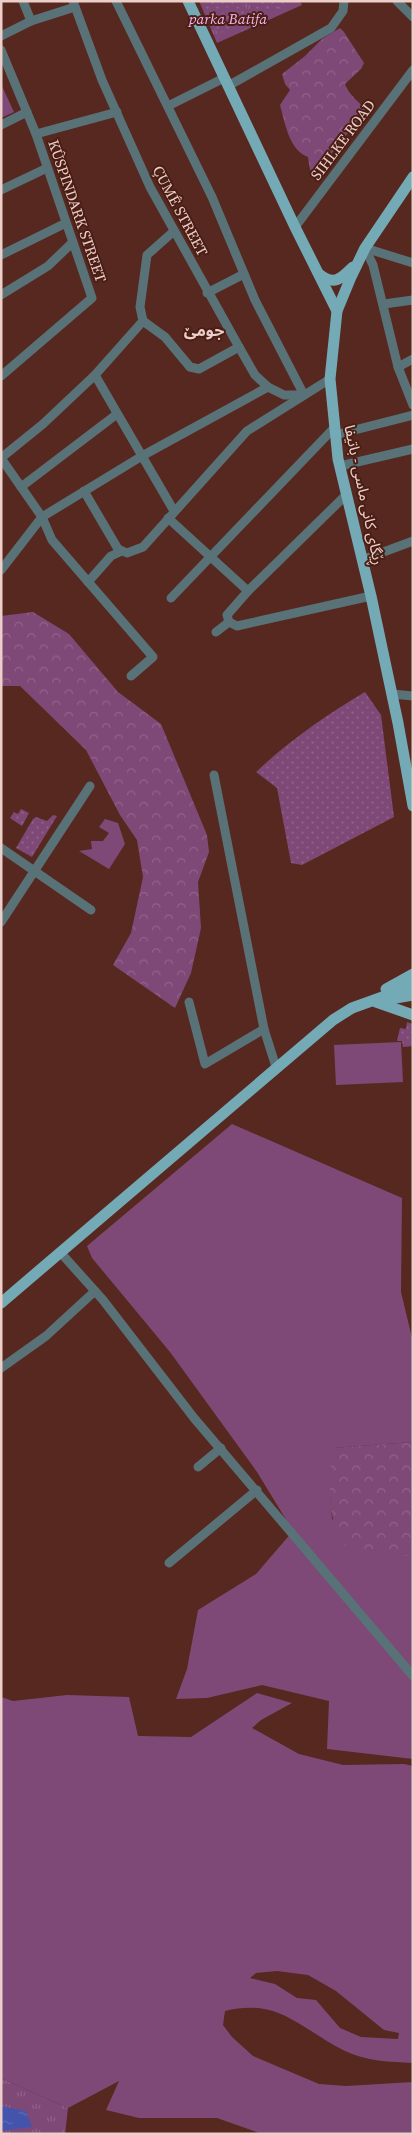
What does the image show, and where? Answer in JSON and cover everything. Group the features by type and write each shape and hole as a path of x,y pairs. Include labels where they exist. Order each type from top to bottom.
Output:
{"main road":[{"path":"188,1 337,311"},
{"name":"ڕێگای کانی ماسی - باتيفا","path":"413,177 365,248 337,311 330,379 334,431 340,466 392,694 409,758 413,806"},
{"path":"319,274 330,281 337,280 360,261"},
{"path":"374,1001 374,996 413,974"},
{"path":"1,1303 333,1020 352,1008 413,986"},
{"path":"374,1001 413,995"},
{"path":"374,1001 413,1015"}],"street":[{"path":"23,1 31,21"},
{"path":"116,1 212,197 255,300 304,395"},
{"path":"168,106 226,82 317,37 331,28 343,11 344,1"},
{"path":"397,1 413,17"},
{"path":"1,36 31,21 74,4"},
{"name":"ÇUMÊ STREET","path":"74,4 116,112 150,187 207,293 255,375 268,387"},
{"name":"KÛSPINDARK STREET","path":"1,50 36,134 92,298 42,343 1,376"},
{"name":"SIHLKE ROAD","path":"295,227 413,70"},
{"path":"1,125 27,112"},
{"path":"36,134 116,112"},
{"path":"1,190 47,168"},
{"path":"1,255 66,223"},
{"path":"174,231 147,255 140,307 143,321 165,337 190,367 199,369 239,347"},
{"path":"1,295 48,266 73,242"},
{"path":"365,248 412,262"},
{"path":"365,248 373,265 384,304 388,332 398,367 413,405"},
{"path":"207,293 244,274"},
{"path":"384,304 413,300"},
{"path":"131,676 153,657 52,540 42,517 1,458 44,424 95,375 143,321"},
{"path":"398,367 413,359"},
{"path":"95,375 174,511"},
{"path":"84,491 118,549 127,554 143,547 247,431 330,379"},
{"path":"1,570 42,517 142,456 268,387 284,394 304,395"},
{"path":"21,487 117,414"},
{"path":"171,598 334,431 413,415"},
{"path":"340,466 413,449"},
{"path":"347,494 248,591 227,615 229,622 237,626 371,596"},
{"path":"168,518 248,591"},
{"path":"362,560 413,541"},
{"path":"88,582 111,556 122,551"},
{"path":"216,632 229,622"},
{"path":"392,694 413,696"},
{"path":"214,775 264,1028 276,1067"},
{"path":"1,922 90,786"},
{"path":"1,848 91,910"},
{"path":"188,1002 205,1064 264,1028"},
{"path":"60,1252 95,1291 194,1418 413,1676"},
{"path":"1,1368 46,1336 95,1291"},
{"path":"198,1466 221,1448"},
{"path":"169,1563 257,1490"}],"green space":[{"name":"parka Batifa","path":"199,1 300,1 302,5 217,43"},
{"path":"203,1 240,1 241,2 209,15"},
{"path":"259,1 292,2 258,16 255,7"},
{"path":"242,5 252,9 255,18 218,34 210,18"},
{"path":"340,28 364,63 361,69 345,84 351,94 365,109 349,132 338,143 328,160 315,171 310,170 308,157 296,148 286,128 280,105 290,90 285,84 282,74 305,56 322,39"},
{"path":"1,84 14,112 1,118"},
{"path":"33,612 69,634 118,692 161,724 207,835 209,852 198,882 201,928 191,973 175,1008 113,965 131,933 143,877 137,840 120,815 86,750 20,686 1,686 1,616"},
{"path":"365,692 381,715 394,817 302,865 291,863 277,788 256,772 308,729"},
{"path":"21,809 29,813 22,826 10,818 14,812 18,814"},
{"path":"53,815 57,816 32,857 16,848 33,819 36,817 47,821"},
{"path":"105,819 118,823 125,844 109,869 79,851 92,849 91,841 103,841 109,833 99,827"},
{"path":"407,1022 412,1024 413,1046 403,1047 402,1041 397,1041 400,1028 406,1029"},
{"path":"401,1042 403,1082 336,1085 334,1045"},
{"path":"232,1124 402,1198 401,1292 413,1342 413,1442 333,1448 330,1493 332,1519 383,1556 413,1556 413,1759 327,1749 329,1701 262,1685 207,1698 176,1699 187,1669 198,1610 256,1574 293,1531 257,1472 170,1352 92,1258 87,1246"},
{"path":"413,1442 413,1556 383,1556 344,1545 338,1534 331,1510 332,1448"},
{"path":"257,1693 292,1703 261,1720 252,1728 299,1754 343,1765 404,1764 413,1766 413,2063 361,2057 330,2043 289,2018 260,2008 225,2011 223,2025 232,2037 253,2056 319,2084 346,2086 413,2082 413,2134 262,2134 217,2118 139,2118 106,2110 119,2081 68,2108 1,2078 1,1697 13,1701 67,1695 129,1697 138,1736 191,1737","holes":["277,1971 308,1975 336,1991 384,2030 399,2033 398,2039 361,2037 340,2028 316,2000 297,1998 275,1984 250,1978 256,1973"]},
{"path":"1,2078 68,2108 65,2134 1,2134"}],"water":[{"path":"1,2106 26,2111 32,2127 1,2131"}],"district":[{"name":"جومێ","path":"204,330"}]}
